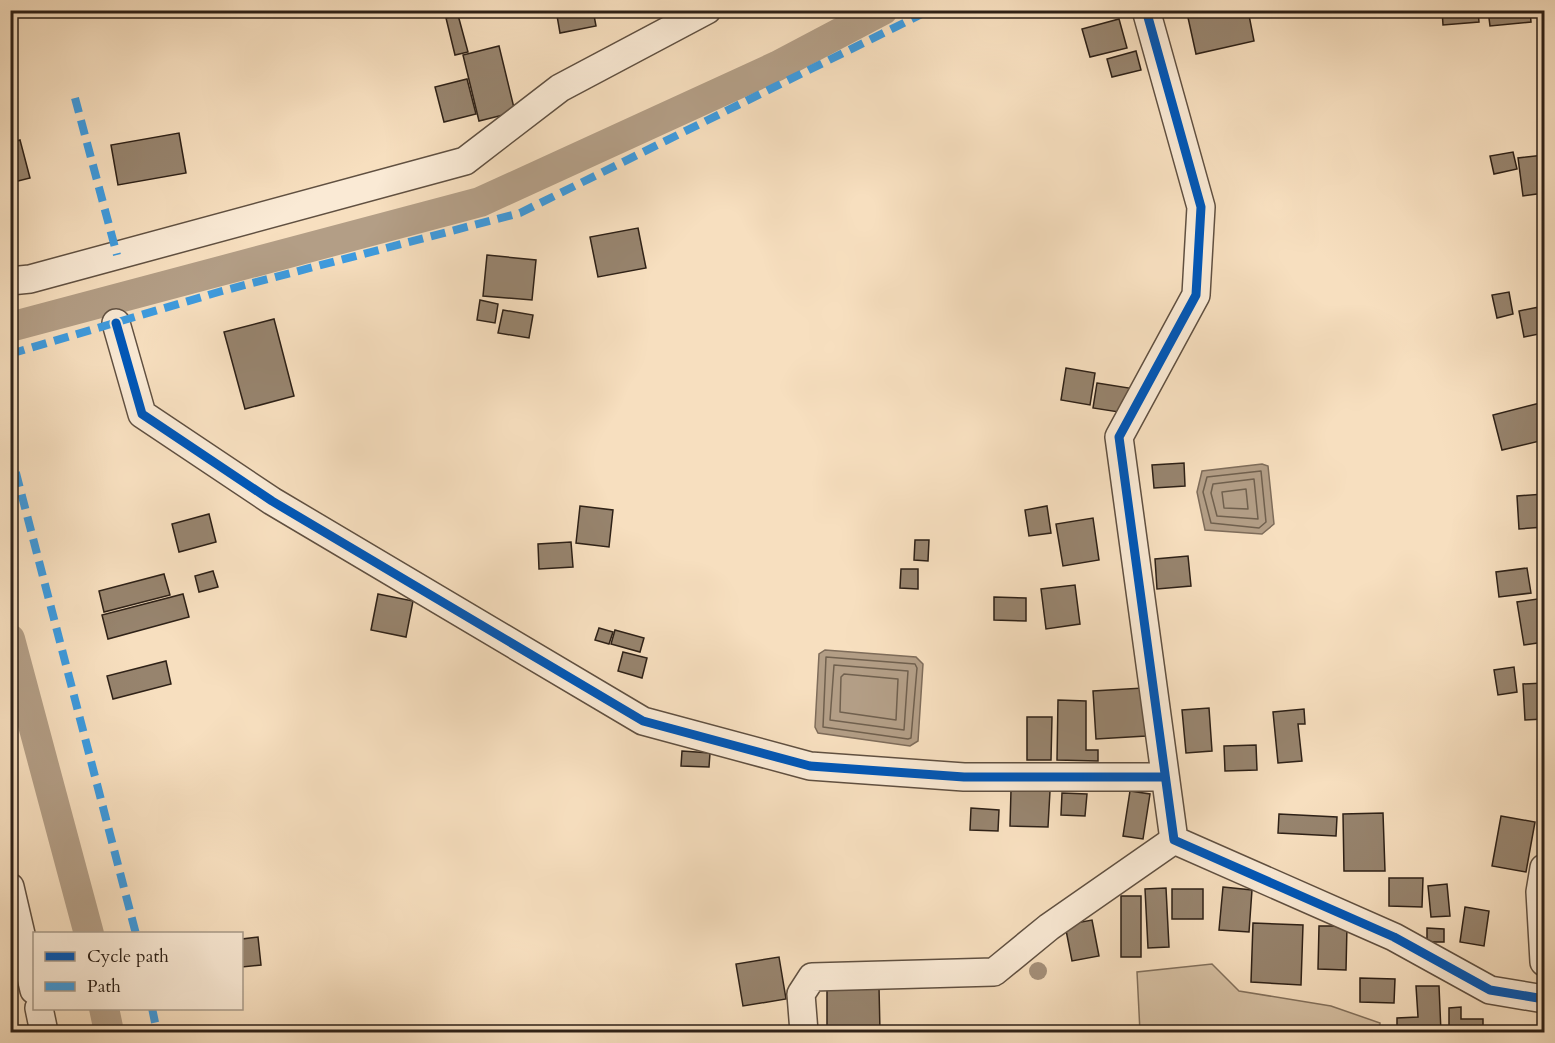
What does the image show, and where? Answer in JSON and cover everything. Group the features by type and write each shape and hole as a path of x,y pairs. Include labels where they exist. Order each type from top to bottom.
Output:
{"street":[{"path":"10,281 30,279 465,161 560,88 707,10"},
{"path":"1146,10 1202,207 1196,295 1119,437 1129,523 1154,675 1164,777 1174,840"},
{"path":"116,323 141,414 272,501 643,721 810,766 964,777 1164,777"},
{"path":"1174,840 1394,937 1490,990 1545,999"},
{"path":"804,1032 801,994 812,977 994,972 1049,927 1174,840"},
{"path":"1545,868 1540,892 1545,962"},
{"path":"10,887 33,986"},
{"path":"39,1010 44,1032"}],"shaded area":[{"path":"1212,964 1239,991 1331,1006 1380,1023 1379,1032 1140,1032 1137,972"}],"water":[{"path":"1262,464 1268,466 1274,524 1262,534 1205,530 1197,492 1202,471"},
{"path":"825,650 916,657 923,664 918,741 910,746 818,733 815,727 819,654"}],"building":[{"path":"556,10 593,10 596,26 560,33"},
{"path":"1197,10 1248,10 1254,41 1196,54 1187,13"},
{"path":"1442,10 1478,10 1479,22 1443,25"},
{"path":"1488,10 1530,10 1531,22 1490,26"},
{"path":"458,15 468,52 455,55 446,18"},
{"path":"1119,19 1127,48 1090,57 1082,29"},
{"path":"499,46 515,112 479,121 463,55"},
{"path":"1136,51 1141,70 1112,77 1107,59"},
{"path":"467,79 476,114 444,122 435,87"},
{"path":"179,133 186,173 118,185 111,145"},
{"path":"20,140 30,178 10,183 10,143"},
{"path":"1513,152 1517,169 1494,174 1490,156"},
{"path":"1544,155 1544,193 1523,196 1518,158"},
{"path":"638,228 646,268 598,277 590,237"},
{"path":"487,255 536,260 532,300 483,296"},
{"path":"1509,292 1513,314 1497,318 1492,295"},
{"path":"480,300 498,304 495,323 477,320"},
{"path":"1544,306 1544,333 1524,337 1519,311"},
{"path":"503,310 533,315 529,338 498,333"},
{"path":"274,319 294,396 245,409 224,332"},
{"path":"1066,368 1095,373 1090,405 1061,400"},
{"path":"1097,383 1129,388 1125,413 1093,408"},
{"path":"1544,402 1544,440 1502,450 1493,415"},
{"path":"1184,463 1185,486 1154,488 1152,465"},
{"path":"1544,494 1544,527 1519,529 1517,496"},
{"path":"580,506 613,510 609,547 576,543"},
{"path":"1047,506 1051,533 1029,536 1025,510"},
{"path":"209,514 216,542 179,552 172,524"},
{"path":"1093,518 1099,560 1063,566 1056,524"},
{"path":"915,540 929,540 928,561 914,560"},
{"path":"571,542 573,567 539,569 538,544"},
{"path":"1188,556 1191,586 1157,589 1155,559"},
{"path":"1527,568 1531,593 1499,597 1496,572"},
{"path":"901,569 918,569 918,589 900,588"},
{"path":"213,571 218,587 199,592 195,576"},
{"path":"164,574 170,595 104,612 99,591"},
{"path":"1075,585 1080,624 1046,629 1041,589"},
{"path":"183,594 189,617 108,639 102,615"},
{"path":"378,594 413,601 406,637 371,630"},
{"path":"994,597 1026,598 1026,621 994,620"},
{"path":"1544,598 1544,642 1524,645 1517,602"},
{"path":"599,628 613,632 609,644 595,640"},
{"path":"615,630 644,638 640,652 611,644"},
{"path":"623,652 647,658 642,678 618,671"},
{"path":"166,661 171,684 113,699 107,676"},
{"path":"1514,667 1517,692 1498,695 1494,670"},
{"path":"1544,683 1544,719 1525,720 1523,684"},
{"path":"1143,688 1146,736 1096,739 1093,691"},
{"path":"1058,700 1086,701 1086,750 1098,750 1098,761 1057,760"},
{"path":"1209,708 1212,751 1186,753 1182,710"},
{"path":"1304,709 1305,724 1298,724 1302,761 1278,763 1273,712"},
{"path":"1027,717 1052,717 1051,760 1027,760"},
{"path":"1256,745 1257,770 1225,771 1224,746"},
{"path":"682,751 710,753 709,767 681,766"},
{"path":"1011,790 1050,791 1048,827 1010,826"},
{"path":"1130,791 1150,794 1143,839 1123,836"},
{"path":"1062,793 1087,794 1085,816 1061,815"},
{"path":"971,808 999,810 998,831 970,830"},
{"path":"1383,813 1385,871 1344,871 1343,814"},
{"path":"1279,814 1337,817 1336,836 1278,833"},
{"path":"1501,816 1535,822 1526,872 1492,866"},
{"path":"1389,878 1423,878 1422,907 1389,906"},
{"path":"1447,884 1450,916 1431,917 1428,886"},
{"path":"1223,887 1252,890 1249,932 1219,930"},
{"path":"1166,888 1169,947 1148,948 1145,889"},
{"path":"1172,889 1203,889 1203,919 1172,919"},
{"path":"1121,896 1141,896 1141,957 1121,957"},
{"path":"1465,907 1489,911 1484,946 1460,942"},
{"path":"1092,920 1099,956 1072,961 1065,925"},
{"path":"1253,923 1303,925 1301,985 1251,982"},
{"path":"1319,926 1347,926 1346,970 1318,969"},
{"path":"1427,928 1444,929 1444,942 1427,942"},
{"path":"258,937 261,965 243,967 243,939"},
{"path":"779,957 786,999 743,1006 736,964"},
{"path":"1360,978 1395,979 1394,1003 1360,1002"},
{"path":"1416,986 1439,986 1441,1032 1397,1032 1397,1018 1418,1017"},
{"path":"827,987 879,987 880,1032 827,1032"},
{"path":"1461,1007 1461,1019 1483,1019 1483,1032 1449,1032 1449,1008"}],"waterway":[{"path":"10,327 480,202 777,66 883,10"},
{"path":"10,639 88,932"},
{"path":"104,1010 109,1032"}],"marked path":[{"path":"10,354 222,291 520,213 930,10"},
{"path":"75,98 117,255"},
{"path":"10,450 135,932"},
{"path":"152,1010 157,1032"}],"cycle path":[{"path":"1146,10 1201,207 1196,295 1119,437 1174,840 1394,937 1490,990 1544,999"},
{"path":"116,323 142,414 272,501 643,721 810,766 964,777 1164,777"}]}
